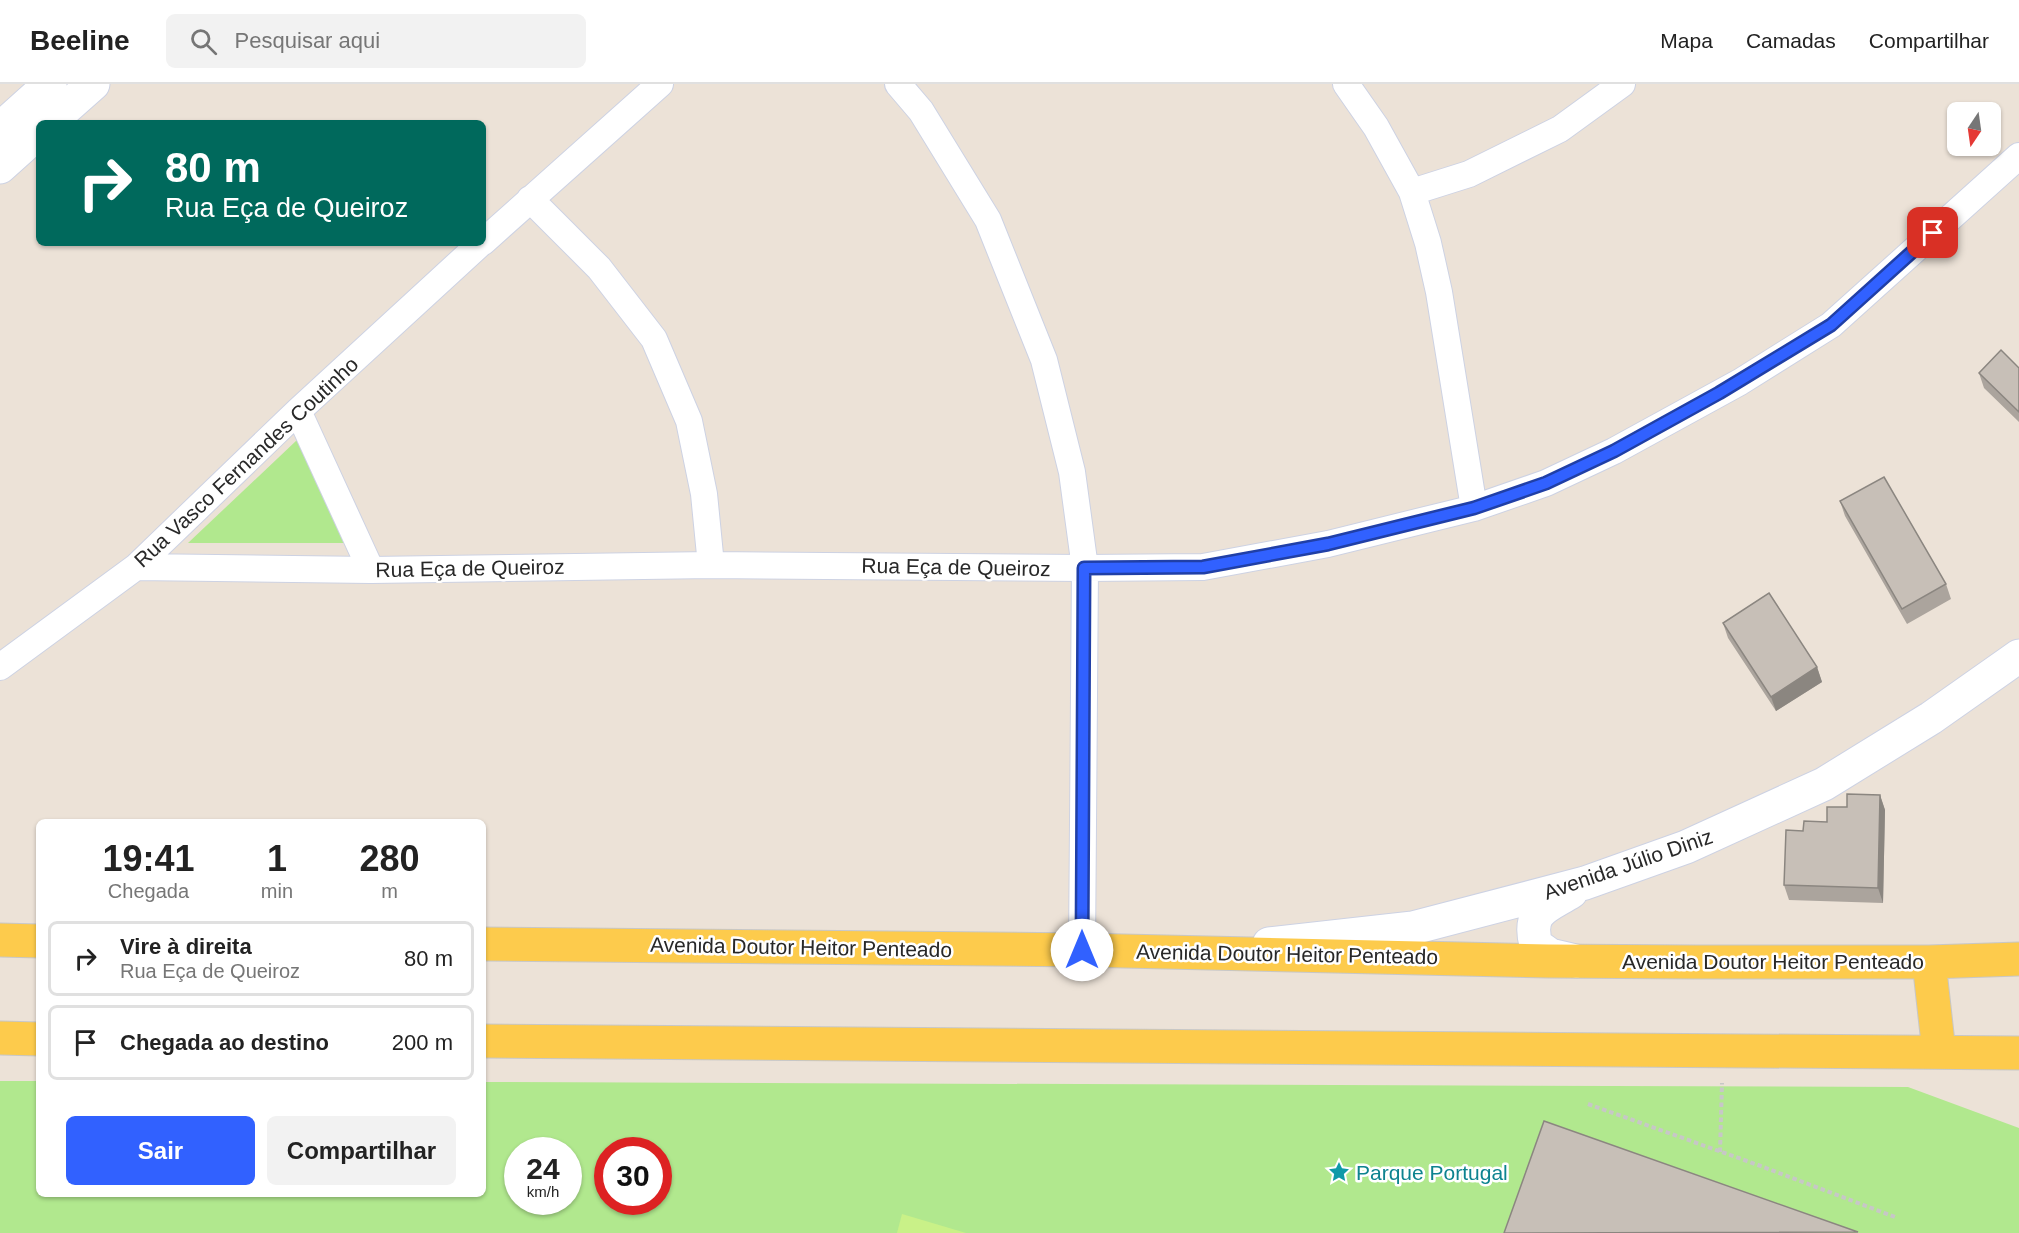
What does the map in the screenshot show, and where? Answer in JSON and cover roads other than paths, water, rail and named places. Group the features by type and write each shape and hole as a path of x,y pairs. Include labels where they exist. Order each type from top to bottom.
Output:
{"main road":[{"path":"0,129 50,84"},
{"path":"52,120 93,84"},
{"path":"0,167 36,135"},
{"name":"Avenida Júlio Diniz","path":"1194,953 1413,928 1585,883 1686,847 1824,784 1931,718 2019,656"},
{"path":"1578,961 1550,955 1536,945 1532,928 1540,911 1585,883"},
{"path":"0,940 36,941"},
{"name":"Avenida Doutor Heitor Penteado","path":"486,944 1082,950 1578,961 1929,962 2019,959"},
{"path":"1929,962 1940,1052"},
{"path":"0,1038 36,1039"},
{"path":"486,1041 2019,1053"}],"street":[{"name":"Rua Vasco Fernandes Coutinho","path":"486,238 660,84"},
{"path":"898,84 921,111 988,220 1044,360 1072,472 1084,568 1082,950"},
{"path":"1346,84 1376,127 1413,192 1439,292 1474,508"},
{"path":"1413,192 1469,174 1560,129 1622,84"},
{"name":"Rua Eça de Queiroz","path":"136,567 371,570 711,565 1203,567 1328,544 1474,508 1546,483 1614,451 1740,381 1831,325 2019,156"},
{"path":"530,199 598,268 654,339 689,421 704,494 711,565"},
{"name":"Rua Vasco Fernandes Coutinho","path":"0,667 136,567 298,411 478,246"},
{"path":"298,411 371,570"}],"place":[{"name":"Parque Portugal","path":"1339,1172"}]}
